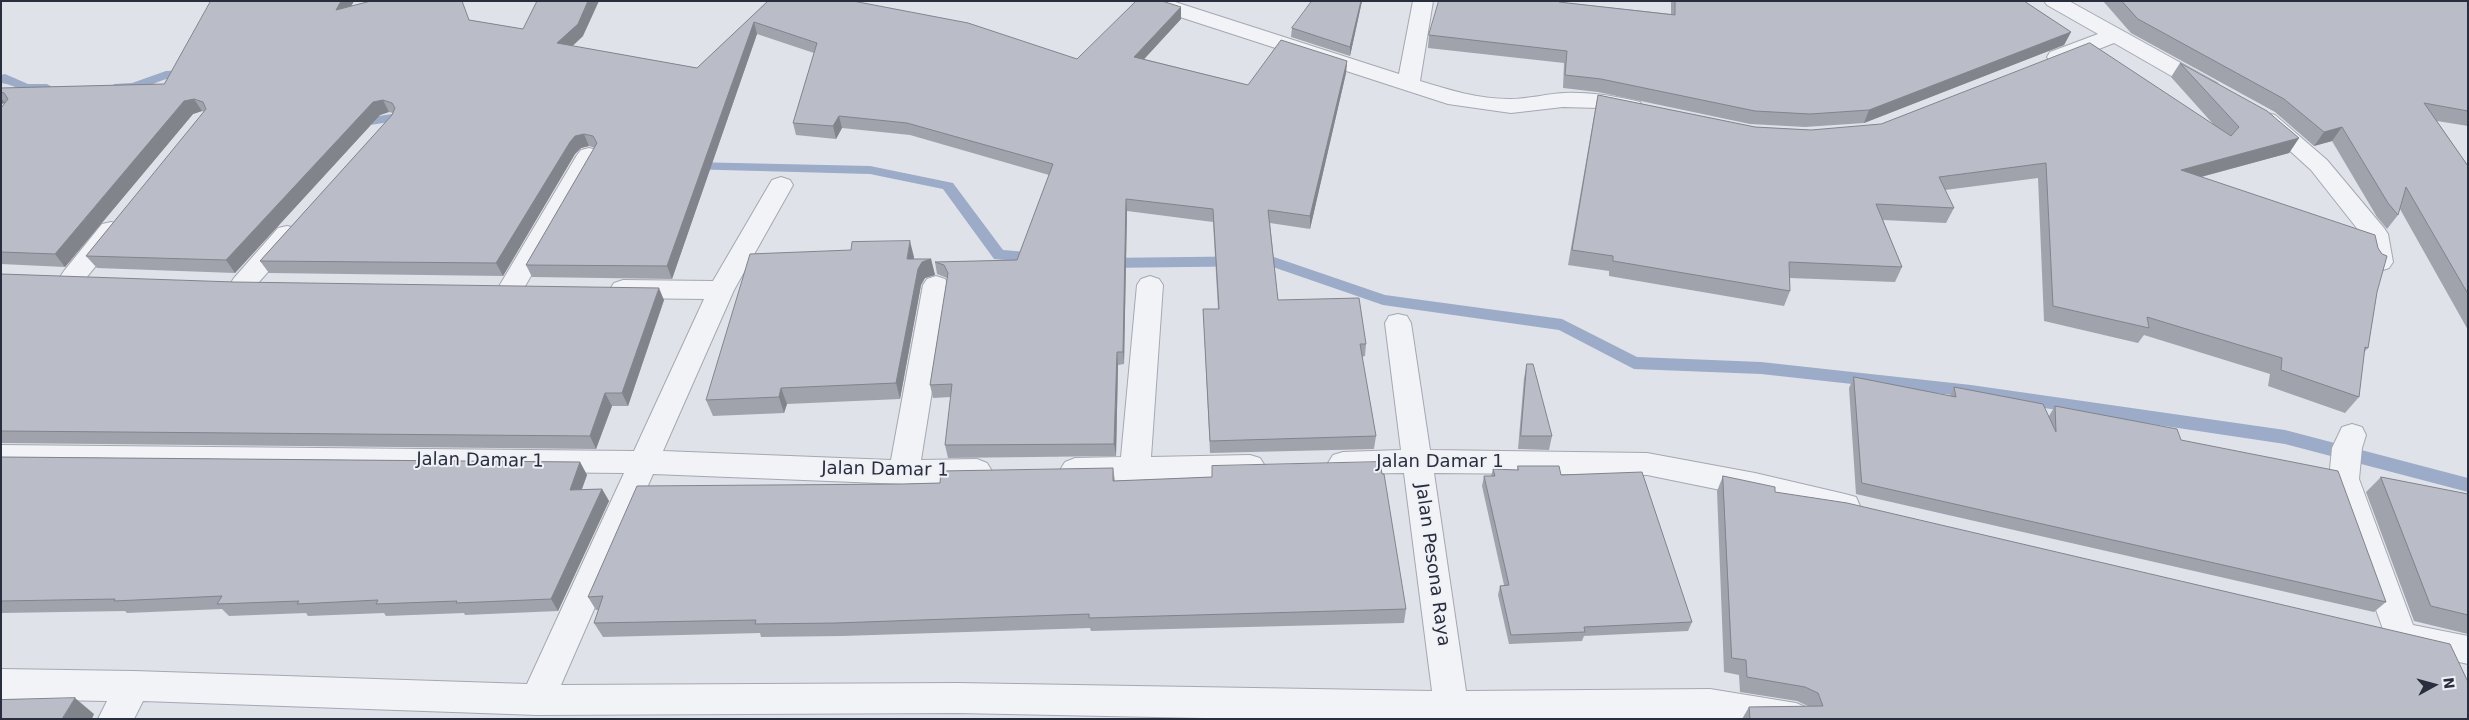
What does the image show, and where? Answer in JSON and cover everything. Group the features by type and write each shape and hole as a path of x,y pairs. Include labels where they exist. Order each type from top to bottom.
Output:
{"street":[{"path":"1150,1 1448,97 1486,104 1511,106 1563,100 1598,102 1655,112"},
{"path":"1408,84 1423,1"},
{"path":"2054,1 2113,36 2224,96"},
{"path":"2041,63 2113,36"},
{"path":"2249,110 2266,120 2319,166 2375,234 2380,262"},
{"path":"541,288 501,288 589,155"},
{"path":"537,700 642,462 721,290 781,185"},
{"path":"73,277 128,210"},
{"path":"272,284 233,283 302,217"},
{"path":"46,276 101,278"},
{"path":"904,472 936,285"},
{"path":"1135,469 1150,285"},
{"path":"601,289 721,290"},
{"name":"Jalan Pesona Raya","path":"1398,323 1452,713"},
{"path":"2350,441 2344,479 2386,633 2458,659"},
{"name":"Jalan Damar 1","path":"1,456 642,462 904,472 1000,471"},
{"name":"Jalan Damar 1","path":"1320,464 1417,461 1646,464 1755,484 1871,512"},
{"path":"1049,470 1281,465"},
{"path":"1,684 134,686 537,700 955,709 1452,713 1710,704 1796,719"},
{"path":"115,719 134,686"}],"building":[{"path":"211,1 341,1 336,10 371,1 462,1 469,20 523,29 537,1 588,1 578,24 557,43 697,68 768,1 853,1 968,23 1077,59 1136,1 1162,1 1181,7 1134,57 1248,85 1281,40 1347,61 1310,216 1268,210 1278,300 1359,298 1366,344 1360,344 1376,436 1210,441 1203,309 1219,309 1213,209 1126,199 1123,352 1117,352 1114,444 945,445 952,384 930,385 948,273 944,265 935,262 1017,260 1053,164 907,123 839,116 833,126 793,123 817,43 754,22 667,266 526,265 597,143 593,136 584,134 575,136 570,142 496,263 260,261 392,115 395,108 392,103 383,100 373,102 226,260 86,256 206,109 203,102 194,99 184,101 55,254 1,252 1,108 8,99 1,92 1,88 164,84"},
{"path":"1312,1 1361,1 1350,47 1292,28"},
{"path":"1439,1 1559,1 1675,15 1675,1 2024,1 2071,32 1869,110 1810,114 1755,111 1601,79 1565,75 1567,51 1429,35"},
{"path":"2122,1 2468,1 2468,111 2424,103 2468,166 2468,294 2406,187 2398,215 2388,203 2342,127 2324,132 2284,99 2138,19"},
{"path":"2090,43 2231,136 2239,127 2180,63 2267,111 2299,138 2181,170 2375,235 2378,248 2382,254 2387,256 2377,292 2368,348 2365,347 2359,397 2281,370 2282,358 2147,317 2149,328 2053,306 2046,163 1939,177 1954,208 1876,204 1902,267 1789,262 1790,291 1613,261 1613,256 1572,250 1598,95 1755,127 1811,130 1881,124"},
{"path":"910,241 907,259 931,259 922,262 918,269 896,383 781,388 779,397 706,400 750,254 851,250 852,242"},
{"path":"1,274 234,282 659,288 622,393 605,393 590,436 1,431"},
{"path":"1527,364 1533,364 1552,436 1521,436"},
{"path":"1854,377 1956,397 1954,387 2043,404 2056,432 2055,406 2177,429 2181,440 2338,471 2386,602 1862,483"},
{"path":"1,457 580,462 570,490 602,489 551,599 376,604 378,600 297,604 299,601 217,604 222,596 114,601 115,599 1,601"},
{"path":"1380,462 1382,474 1384,474 1406,609 1089,618 1089,614 836,623 755,624 756,620 594,623 603,596 588,597 637,486 940,483 941,471 1113,468 1113,481 1212,477 1212,466"},
{"path":"1518,466 1559,466 1561,475 1642,472 1692,622 1584,627 1585,632 1511,635 1500,586 1509,585 1484,476 1495,476 1493,469 1518,470"},
{"path":"1723,476 1775,487 1775,492 1847,503 2450,644 2468,682 2468,719 1750,719 1749,707 1823,706 1818,693 1805,687 1747,677 1746,660 1732,658"},
{"path":"2381,477 2468,494 2468,615 2431,606"},
{"path":"75,698 62,719 1,719 1,700"}],"waterway":[{"path":"119,87 133,87 166,75 190,74"},
{"path":"1,79 5,78 26,88 47,88"},
{"path":"356,110 370,121 410,115"},
{"path":"690,166 870,170 948,186 999,255 1039,258"},
{"path":"1104,263 1271,261 1383,300 1562,325 1634,363 1761,368 1971,391 2285,437 2468,485"}]}
